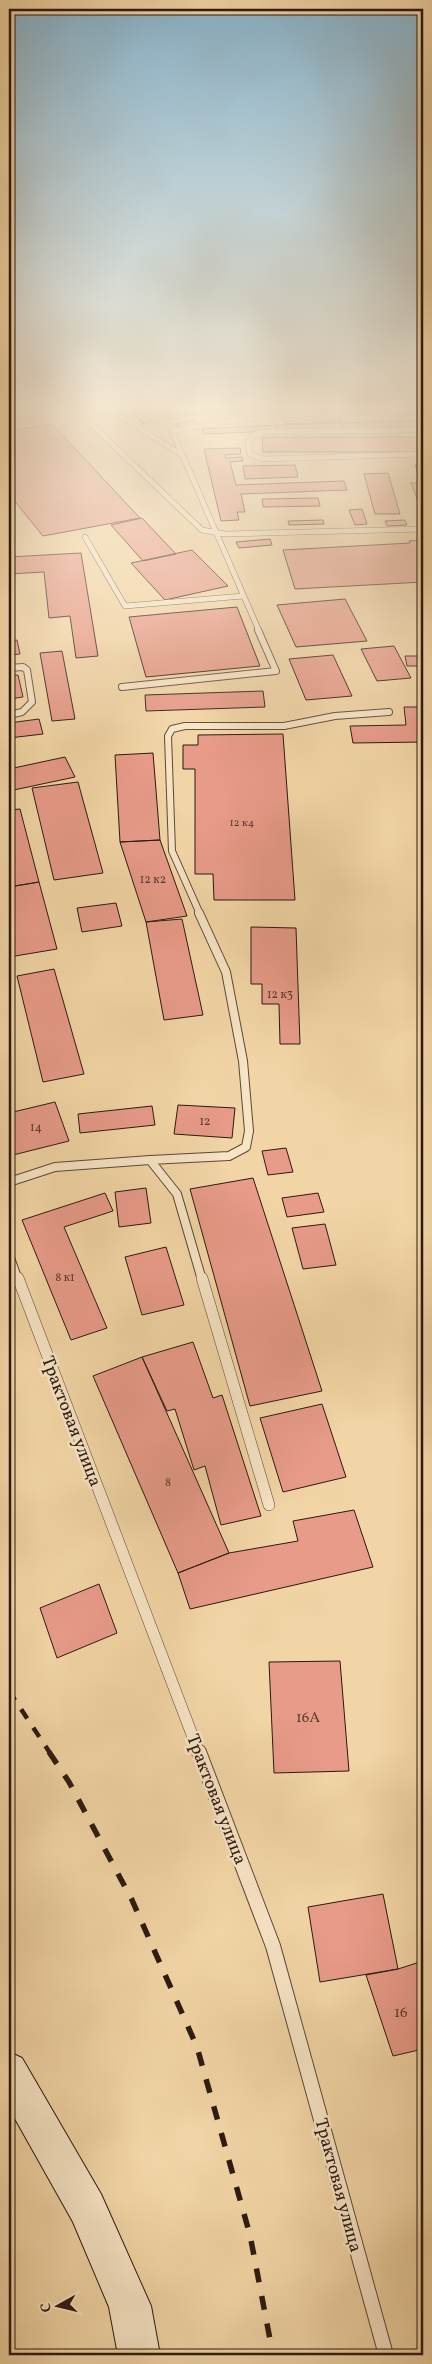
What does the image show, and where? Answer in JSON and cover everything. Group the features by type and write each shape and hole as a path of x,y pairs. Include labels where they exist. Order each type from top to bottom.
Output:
{"main road":[{"path":"9,2071 87,2208 130,2306 139,2355"}],"lane":[{"path":"193,521 202,530 215,533 423,529"},
{"path":"122,687 276,671 210,521"},
{"path":"85,537 125,606 243,596"},
{"path":"9,668 23,667 27,670 32,702 27,709 18,714 9,715"},
{"path":"9,1182 55,1167 229,1156 246,1146 248,1131 243,1061 226,972 172,851 168,736 172,729 185,726 284,726 335,716 389,712"},
{"path":"150,1160 177,1194 269,1505"},
{"name":"Трактовая улица","path":"9,1255 273,1946 386,2355"}],"building":[{"path":"31,521 122,521 43,536"},
{"path":"127,521 145,521 176,554 143,561 111,525"},
{"path":"288,521 323,521 324,524 289,525"},
{"path":"354,521 366,521 367,524 355,525"},
{"path":"385,521 406,521 407,525 387,526"},
{"path":"270,539 272,545 239,548 236,542"},
{"path":"423,540 423,582 295,589 283,550 410,543 409,541"},
{"path":"192,550 228,586 165,600 131,563"},
{"path":"81,553 98,656 76,658 70,616 49,618 44,572 9,574 9,557"},
{"path":"345,599 367,641 296,647 277,605"},
{"path":"237,607 260,666 146,677 129,617"},
{"path":"17,640 20,654 9,655 9,641"},
{"path":"394,646 411,678 377,681 361,649"},
{"path":"62,651 75,719 52,721 40,653"},
{"path":"333,655 352,696 306,700 289,659"},
{"path":"405,656 423,656 423,666 407,666"},
{"path":"18,675 23,697 9,699 9,676"},
{"path":"263,691 265,707 146,711 145,695"},
{"path":"404,707 423,707 423,742 353,743 350,726 406,725"},
{"path":"39,719 43,734 9,738 9,723"},
{"path":"283,734 295,900 214,900 213,874 195,874 195,769 183,769 183,745 198,745 198,735"},
{"path":"153,753 160,840 120,842 115,755"},
{"path":"65,757 75,777 9,791 9,769"},
{"path":"78,782 103,873 54,880 32,788"},
{"path":"20,809 39,882 9,887 9,810"},
{"path":"160,840 187,916 146,922 120,842"},
{"path":"39,882 57,949 9,957 9,887"},
{"path":"116,903 122,926 82,932 77,908"},
{"path":"182,919 203,1015 164,1020 146,922"},
{"path":"251,927 296,928 300,1044 280,1044 279,1004 262,1004 262,984 251,984"},
{"path":"54,969 84,1074 43,1082 17,976"},
{"path":"55,1102 69,1141 9,1156 9,1113"},
{"path":"178,1105 235,1108 232,1138 174,1134"},
{"path":"152,1106 155,1125 80,1133 78,1114"},
{"path":"286,1148 293,1172 268,1175 262,1151"},
{"path":"253,1178 322,1391 250,1406 190,1189"},
{"path":"146,1188 151,1223 119,1227 115,1192"},
{"path":"105,1193 113,1211 64,1227 107,1328 71,1340 22,1220"},
{"path":"318,1193 324,1212 287,1217 282,1198"},
{"path":"325,1224 336,1265 303,1269 292,1228"},
{"path":"166,1247 184,1305 142,1315 125,1257"},
{"path":"193,1342 213,1398 222,1395 261,1516 221,1525 205,1466 194,1470 175,1409 167,1411 142,1357"},
{"path":"142,1357 229,1553 178,1573 93,1376"},
{"path":"322,1404 346,1477 283,1492 260,1418"},
{"path":"354,1510 373,1567 190,1609 178,1573 229,1553 298,1541 293,1521"},
{"path":"99,1584 117,1633 57,1658 40,1608"},
{"path":"340,1661 349,1771 274,1773 269,1662"},
{"path":"383,1894 398,1969 320,1982 308,1907"},
{"path":"423,1961 423,2049 393,2056 366,1975 398,1969"}],"railway":[{"path":"9,1691 50,1753"},
{"path":"49,1752 69,1782 132,1900 197,2047 250,2235 273,2355"}]}
